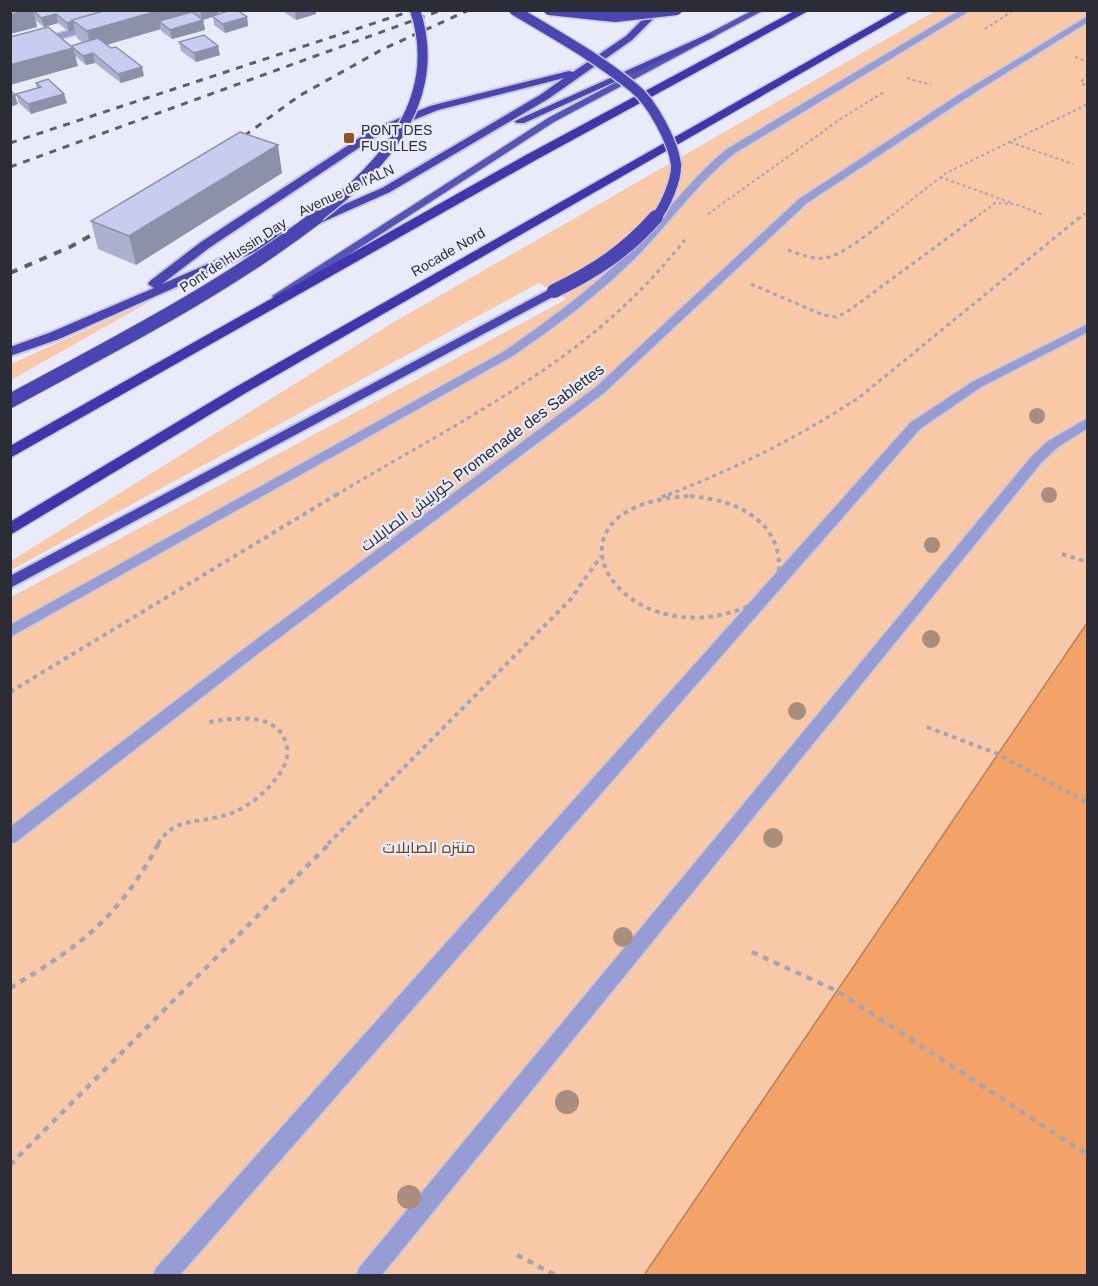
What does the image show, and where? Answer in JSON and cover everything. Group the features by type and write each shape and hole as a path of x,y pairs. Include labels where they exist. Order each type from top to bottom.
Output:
{"highway":[{"name":"Pont de Hussin Day","path":"10,401 230,278 286,241 335,203 369,172 393,142 413,105 423,78 425,52 420,21 415,10"},
{"path":"10,583 587,275 635,241 666,206 676,165 661,121 636,89 566,41 514,10"},
{"path":"549,10 615,17 677,10"},
{"name":"Avenue de l'ALN","path":"10,352 54,336 386,190 544,97 629,38 658,10"},
{"path":"10,453 197,349 530,158 805,10"},
{"name":"Rocade Nord","path":"10,530 239,391 906,10"},
{"path":"386,190 494,133 711,36"},
{"path":"134,299 205,245 377,131 434,108 579,71"}],"main road":[{"path":"197,349 551,120 760,10"}],"street":[{"path":"10,632 438,396 506,356 546,328 615,271 656,230 699,177 731,151 967,10"},
{"name":"كورنيش الصابلات Promenade des Sablettes","path":"10,837 246,655 600,390 803,201 963,96 1088,18"},
{"path":"10,49 98,26"},
{"path":"164,1275 915,426 938,408 976,386 1088,327"},
{"path":"367,1275 1036,460 1053,444 1088,422"}],"path":[{"path":"1088,75 1081,82 1088,88"},
{"path":"761,240 809,257 825,258 836,254 878,226 940,177 1088,104"},
{"path":"1010,142 1073,164"},
{"path":"940,177 1044,215"},
{"path":"725,274 823,315 836,316 848,312 995,203 1016,204"},
{"path":"10,1166 570,600 601,556 605,535 618,517 638,505 737,467 836,413 1088,211"},
{"path":"601,556 608,577 625,595 651,609 681,617 722,615 740,610 766,595 775,580 780,560 775,540 762,523 742,509 717,499 690,496 662,497"},
{"path":"1062,554 1088,562"},
{"path":"10,988 60,958 119,907 164,834 174,824 187,820 217,818 234,812 268,788 289,757 283,734 271,724 258,719 241,718 200,724"},
{"path":"927,727 998,754 1088,803"},
{"path":"752,952 837,991 1088,1155"},
{"path":"517,1255 557,1275"}],"green space":[{"name":"منتزه الصابلات","path":"935,11 1087,11 1087,623 644,1275 11,1275 11,597 567,299 539,283 11,570 11,561 394,322"},
{"path":"154,299 11,380 11,364"}],"shaded area":[{"path":"1087,623 1087,1275 644,1275"}],"building":[{"path":"10,10 27,10 10,15"},
{"path":"33,10 107,10 67,23 56,14 41,18"},
{"path":"107,10 161,10 87,31 72,20"},
{"path":"237,10 247,17 223,24 212,16"},
{"path":"192,12 203,20 170,30 159,21"},
{"path":"48,27 73,48 10,65 10,37"},
{"path":"204,35 218,46 194,53 179,42"},
{"path":"98,38 111,48 116,47 142,67 118,74 93,53 83,56 71,46"},
{"path":"48,79 64,94 28,104 16,94 41,87 36,83"},
{"path":"240,132 278,145 129,236 91,221"}],"railway":[{"path":"10,143 414,10"},
{"path":"10,167 442,10"},
{"path":"233,144 299,96 383,49 469,10"},
{"path":"10,273 70,247 110,225"}],"place":[{"name":"PONT DES FUSILLES","path":"349,138"}]}
